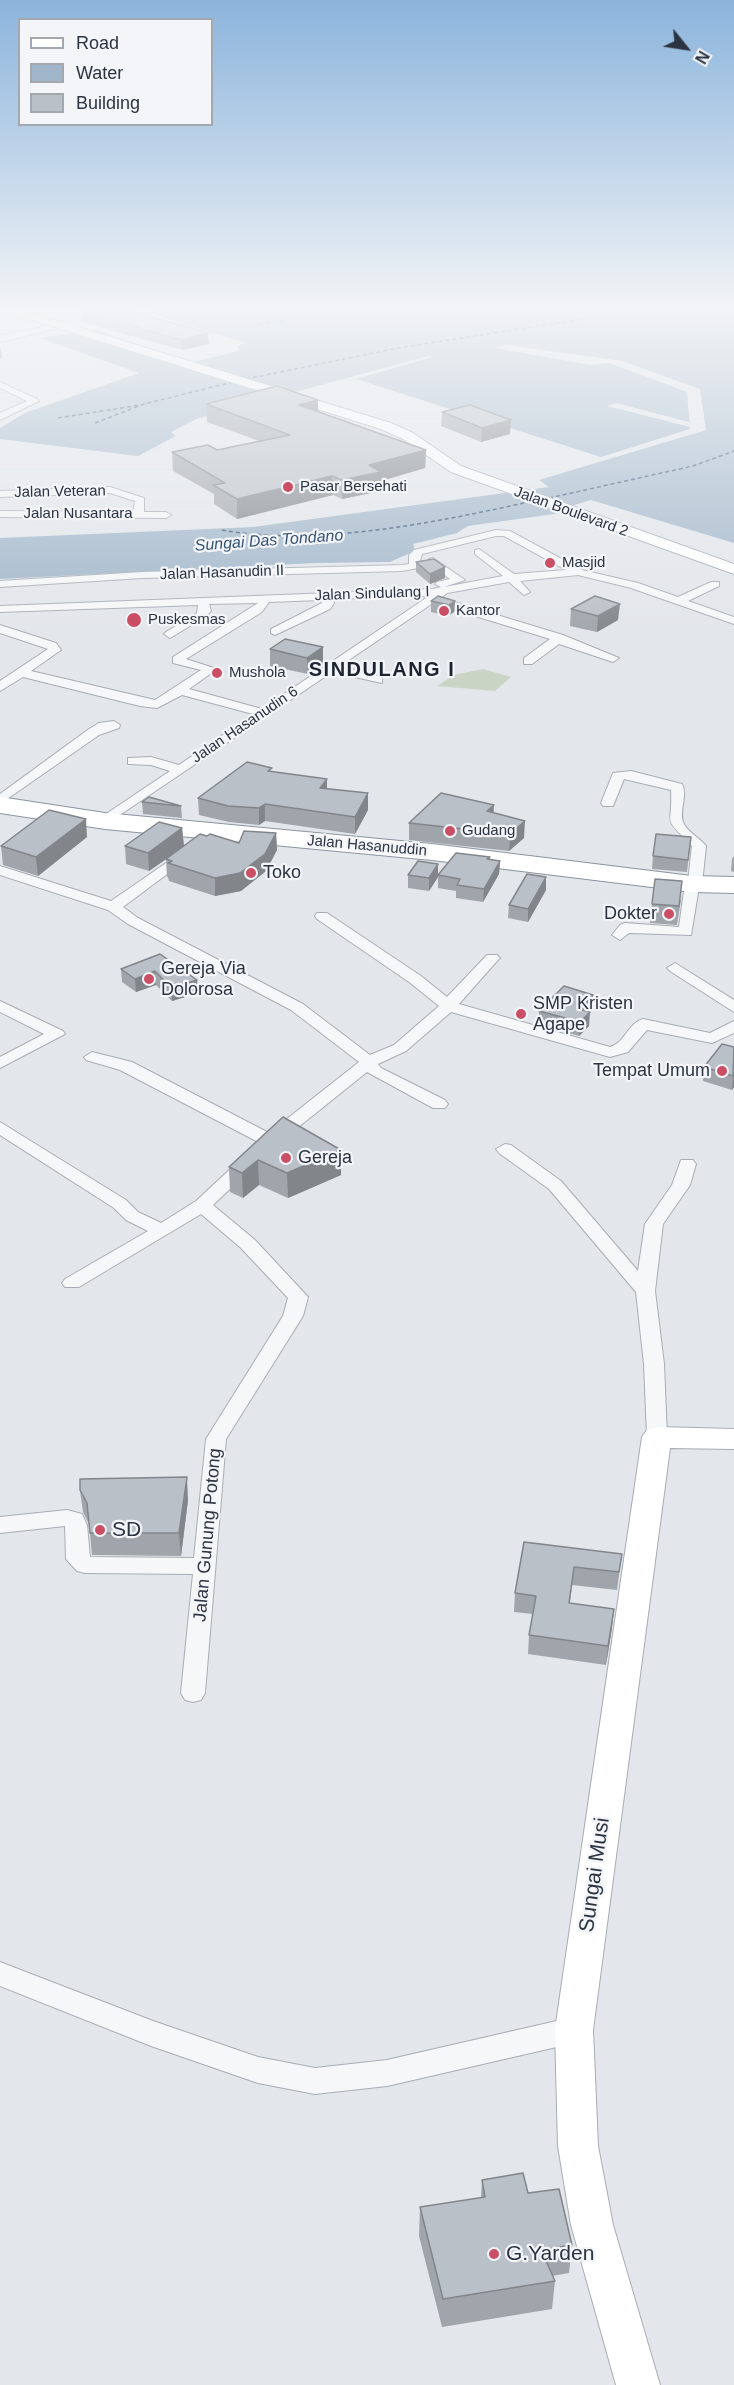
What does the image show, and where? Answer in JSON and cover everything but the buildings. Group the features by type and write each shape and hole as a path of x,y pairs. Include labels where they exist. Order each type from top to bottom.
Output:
{"highway":[{"name":"Jalan Hasanuddin","path":"0,805 105,821 432,852 694,884 734,885"}],"main road":[{"name":"Jalan Boulevard 2","path":"365,419 408,436 456,469 734,569"},
{"path":"657,1437 734,1438"},
{"name":"Sungai Musi","path":"638,2385 592,2225 578,2146 574,2030 657,1437"}],"street":[{"name":"Jalan Veteran","path":"0,494 110,490 125,493 140,501 138,514"},
{"name":"Jalan Nusantara","path":"0,514 161,515"},
{"name":"Jalan Hasanudin II","path":"0,584 131,576 408,568 415,564 414,554 496,533 506,533 578,572"},
{"path":"479,552 512,578 524,592"},
{"name":"Jalan Hasanudin 6","path":"105,821 436,594 437,585 459,580 437,559 476,586"},
{"path":"292,571 292,587"},
{"name":"Jalan Sindulang I","path":"0,609 401,592 436,594 512,578 578,572 633,585 734,621"},
{"path":"401,592 394,579 408,577"},
{"path":"680,600 715,584"},
{"path":"436,594 614,658"},
{"path":"275,631 326,607 328,603 324,595"},
{"path":"23,673 109,696 155,704 211,669 180,658 258,610 264,604 262,598"},
{"path":"170,634 205,611 203,600"},
{"path":"0,629 55,648 55,652 0,687"},
{"path":"528,661 560,640"},
{"path":"332,666 341,672 378,680"},
{"path":"178,691 263,713"},
{"path":"0,800 94,732 104,726 114,726"},
{"path":"133,761 144,759 159,761 179,770"},
{"path":"608,803 618,776 621,774 638,775 650,782 677,787 680,794 675,819 699,846 686,932 625,928 620,935"},
{"path":"113,906 215,831"},
{"path":"0,870 113,906 133,921 297,1007 319,1021 369,1062 374,1071 439,1104"},
{"path":"322,916 416,979 448,1006 610,1052 622,1049 643,1024 711,1038 734,1026"},
{"path":"72,1283 202,1205 270,1141 369,1062 400,1048 448,1006 492,958"},
{"path":"675,968 734,1007"},
{"path":"0,1006 57,1034 0,1063"},
{"path":"92,1057 126,1066 270,1141"},
{"path":"0,1127 120,1204 132,1216 162,1231"},
{"path":"505,1149 555,1185 645,1291"},
{"path":"657,1437 654,1364 645,1291 654,1224 681,1185 687,1164"},
{"name":"Jalan Gunung Potong","path":"194,1693 216,1439 293,1316 298,1296 248,1244 202,1205"},
{"path":"0,1525 71,1518 76,1525 77,1559 85,1564 204,1566"},
{"path":"0,1974 151,2033 258,2070 315,2081 387,2073 574,2030"}],"green space":[{"path":"483,669 511,677 495,691 437,686 454,675"}],"water":[{"path":"14,419 195,419 171,432 176,436 138,456 0,439 0,428"},
{"path":"483,419 689,419 690,429 601,457"},
{"name":"Sungai Das Tondano","path":"704,419 734,419 734,543 591,500 574,505 576,511 468,526 457,533 413,544 415,551 390,562 316,563 0,579 0,538 253,527 549,487 539,480 706,430"}],"pier":[{"path":"660,419 679,419 689,422 690,427"}],"ferry route":[{"path":"95,423 105,419"},
{"path":"549,498 693,466 734,451"},
{"path":"222,530 298,536 338,534 418,524 533,501"}],"place":[{"name":"Pasar Bersehati","path":"288,487"},
{"name":"Masjid","path":"550,563"},
{"name":"Kantor","path":"444,611"},
{"name":"Puskesmas","path":"134,620"},
{"name":"Mushola","path":"217,673"},
{"name":"Gudang","path":"450,831"},
{"name":"Toko","path":"251,873"},
{"name":"Dokter","path":"669,914"},
{"name":"Gereja Via Dolorosa","path":"149,979"},
{"name":"SMP Kristen Agape","path":"521,1014"},
{"name":"Tempat Umum","path":"722,1071"},
{"name":"Gereja","path":"286,1158"},
{"name":"SD","path":"100,1530"},
{"name":"G.Yarden","path":"494,2254"}],"district":[{"name":"SINDULANG I","path":"382,670"}]}
